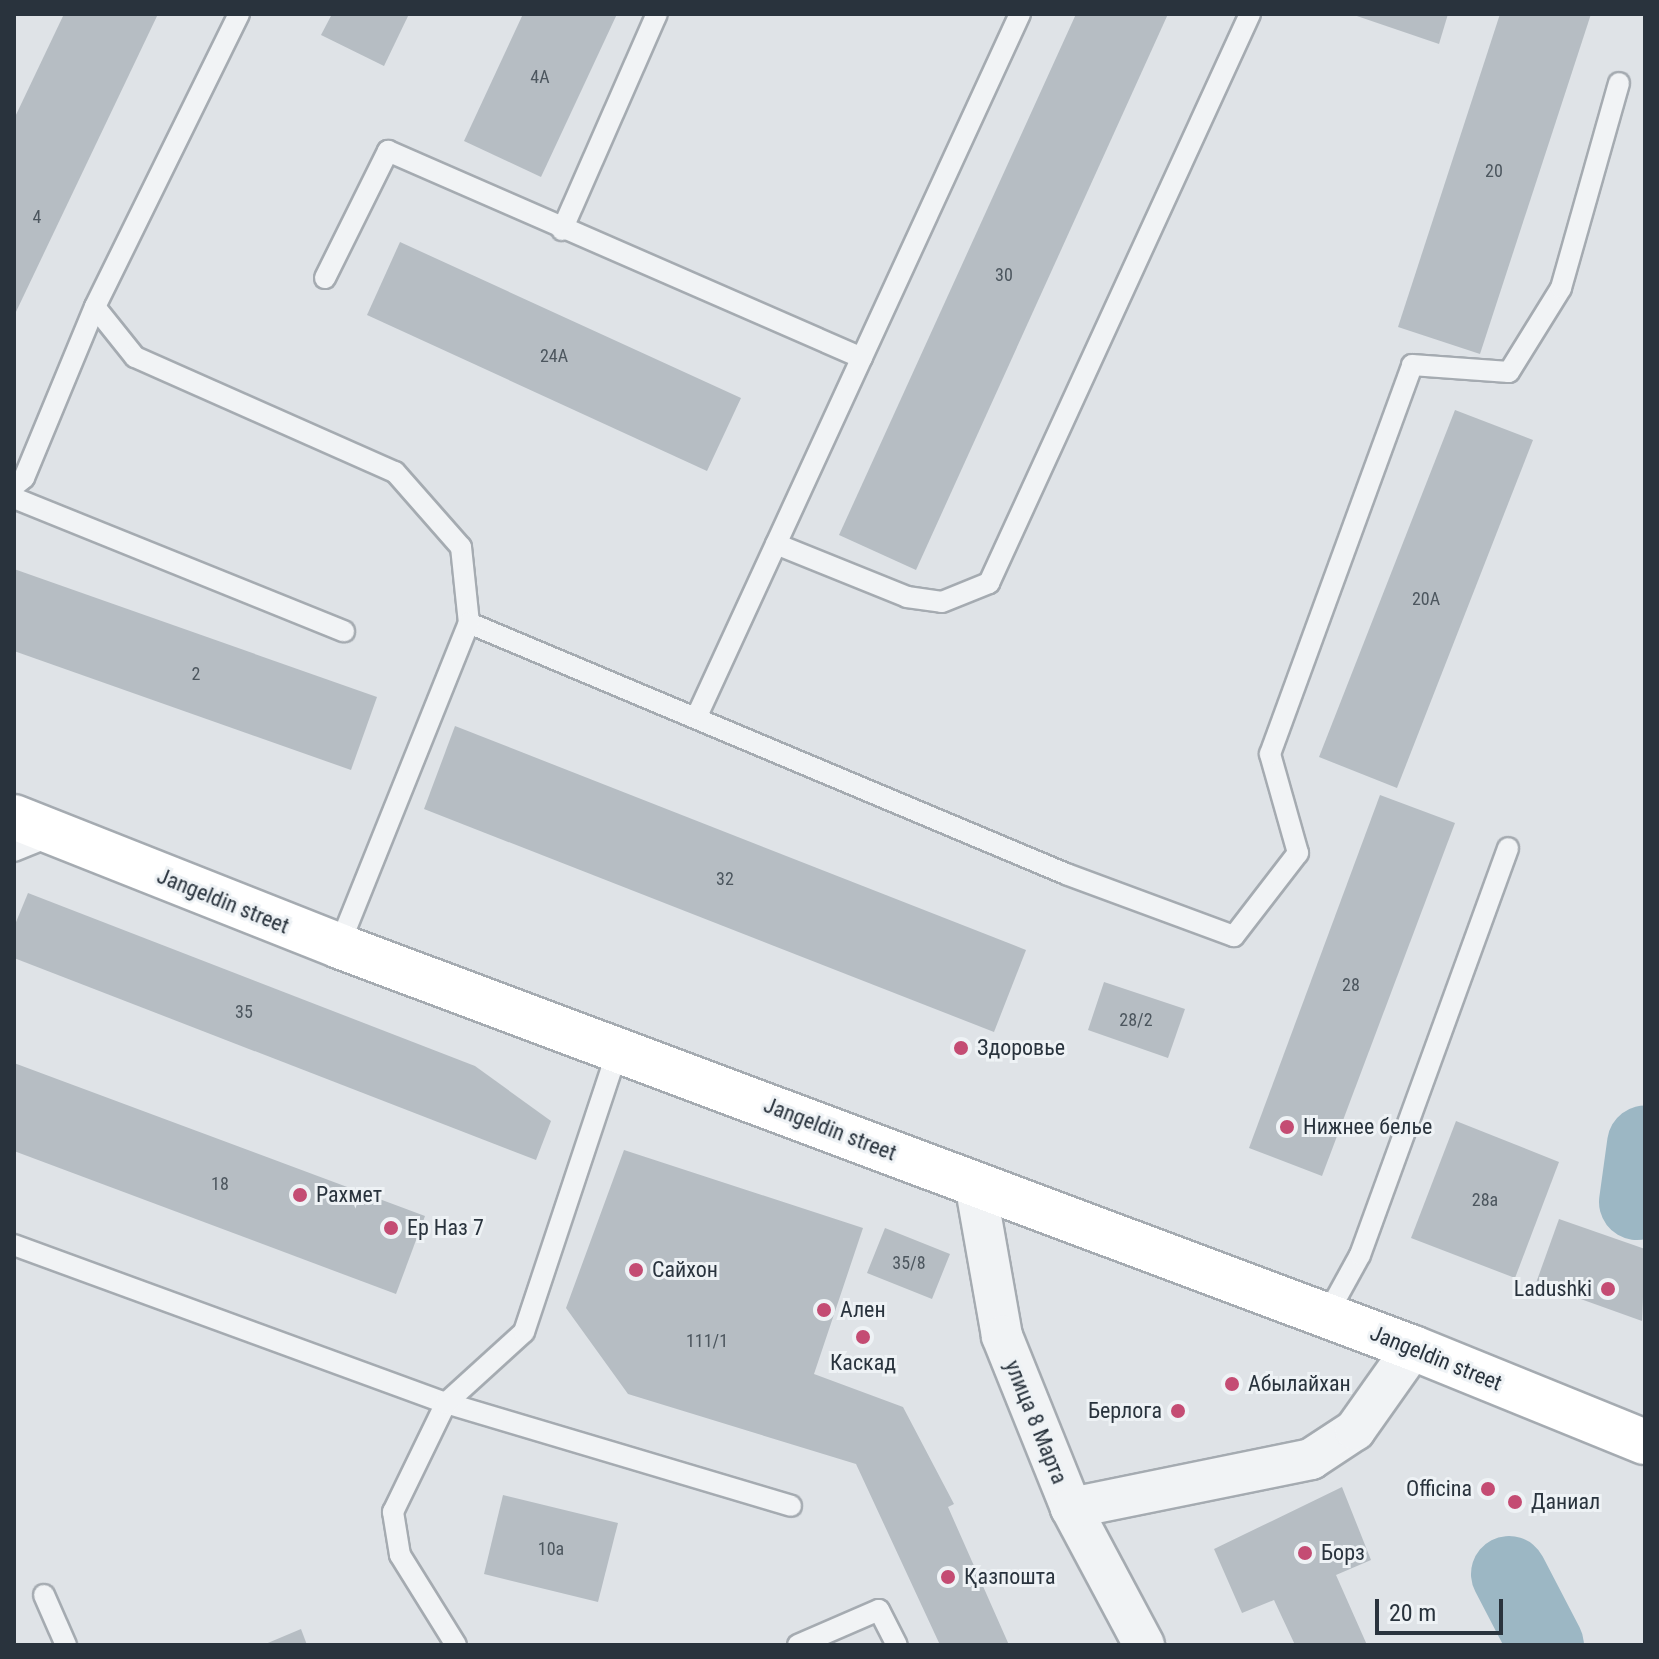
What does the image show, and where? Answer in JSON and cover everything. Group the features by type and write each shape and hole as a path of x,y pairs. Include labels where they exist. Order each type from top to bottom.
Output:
{"main road":[{"name":"Jangeldin street","path":"14,817 339,946 1327,1315 1645,1442"}],"street":[{"name":"улица 8 Марта","path":"975,1183 1002,1336 1071,1508 1144,1645"},
{"path":"1071,1508 1311,1459 1355,1430 1413,1348"}],"lane":[{"path":"14,486 24,478 95,307 239,14"},
{"path":"562,230 657,14"},
{"path":"696,718 1020,14"},
{"path":"776,544 907,597 942,602 989,583 1250,14"},
{"path":"469,623 1066,874 1234,936 1298,853 1270,754 1412,365 1509,372 1561,288 1619,83"},
{"path":"325,278 388,151 562,230 862,358"},
{"path":"95,307 135,357 395,472 461,547 469,623 339,946"},
{"path":"14,498 344,631"},
{"path":"14,851 56,834"},
{"path":"1327,1315 1360,1255 1508,848"},
{"path":"456,1645 400,1555 393,1512 446,1403 524,1332 618,1049"},
{"path":"14,1245 446,1403 791,1506"},
{"path":"44,1595 66,1645"},
{"path":"798,1645 879,1610 897,1645"}],"building":[{"path":"64,14 158,14 14,316 14,119"},
{"path":"332,14 409,14 384,66 321,35"},
{"path":"523,14 617,14 541,177 464,141"},
{"path":"1076,14 1168,14 916,570 839,535"},
{"path":"1351,14 1448,14 1439,44"},
{"path":"1500,14 1591,14 1480,354 1398,327"},
{"path":"400,242 741,398 707,471 367,315"},
{"path":"1455,410 1533,440 1397,788 1319,757"},
{"path":"14,569 377,697 351,770 14,651"},
{"path":"455,726 1026,950 994,1032 424,809"},
{"path":"1380,795 1455,823 1322,1176 1249,1148"},
{"path":"28,893 475,1066 551,1121 536,1160 14,958 14,927"},
{"path":"1104,982 1185,1009 1168,1058 1088,1030"},
{"path":"14,1063 425,1216 396,1294 14,1151"},
{"path":"1456,1121 1559,1162 1515,1278 1411,1238"},
{"path":"624,1150 863,1228 814,1374 903,1407 954,1504 948,1507 1009,1645 940,1645 856,1464 628,1394 566,1308"},
{"path":"1559,1219 1645,1249 1642,1321 1536,1283"},
{"path":"885,1228 950,1254 932,1299 867,1273"},
{"path":"1342,1487 1371,1560 1336,1575 1367,1645 1295,1645 1274,1600 1242,1613 1214,1549"},
{"path":"503,1495 618,1523 598,1602 484,1574"},
{"path":"301,1629 307,1645 263,1645"}],"waterway":[{"path":"1637,1202 1645,1144"},
{"path":"1509,1574 1546,1645"}],"place":[{"name":"Здоровье","path":"961,1048"},
{"name":"Нижнее белье","path":"1287,1127"},
{"name":"Рахмет","path":"300,1195"},
{"name":"Ер Наз 7","path":"391,1228"},
{"name":"Сайхон","path":"636,1270"},
{"name":"Ladushki","path":"1608,1289"},
{"name":"Ален","path":"824,1310"},
{"name":"Каскад","path":"863,1337"},
{"name":"Абылайхан","path":"1232,1384"},
{"name":"Берлога","path":"1178,1411"},
{"name":"Officina","path":"1488,1489"},
{"name":"Даниал","path":"1515,1502"},
{"name":"Борз","path":"1305,1553"},
{"name":"Қазпошта","path":"948,1577"}]}
